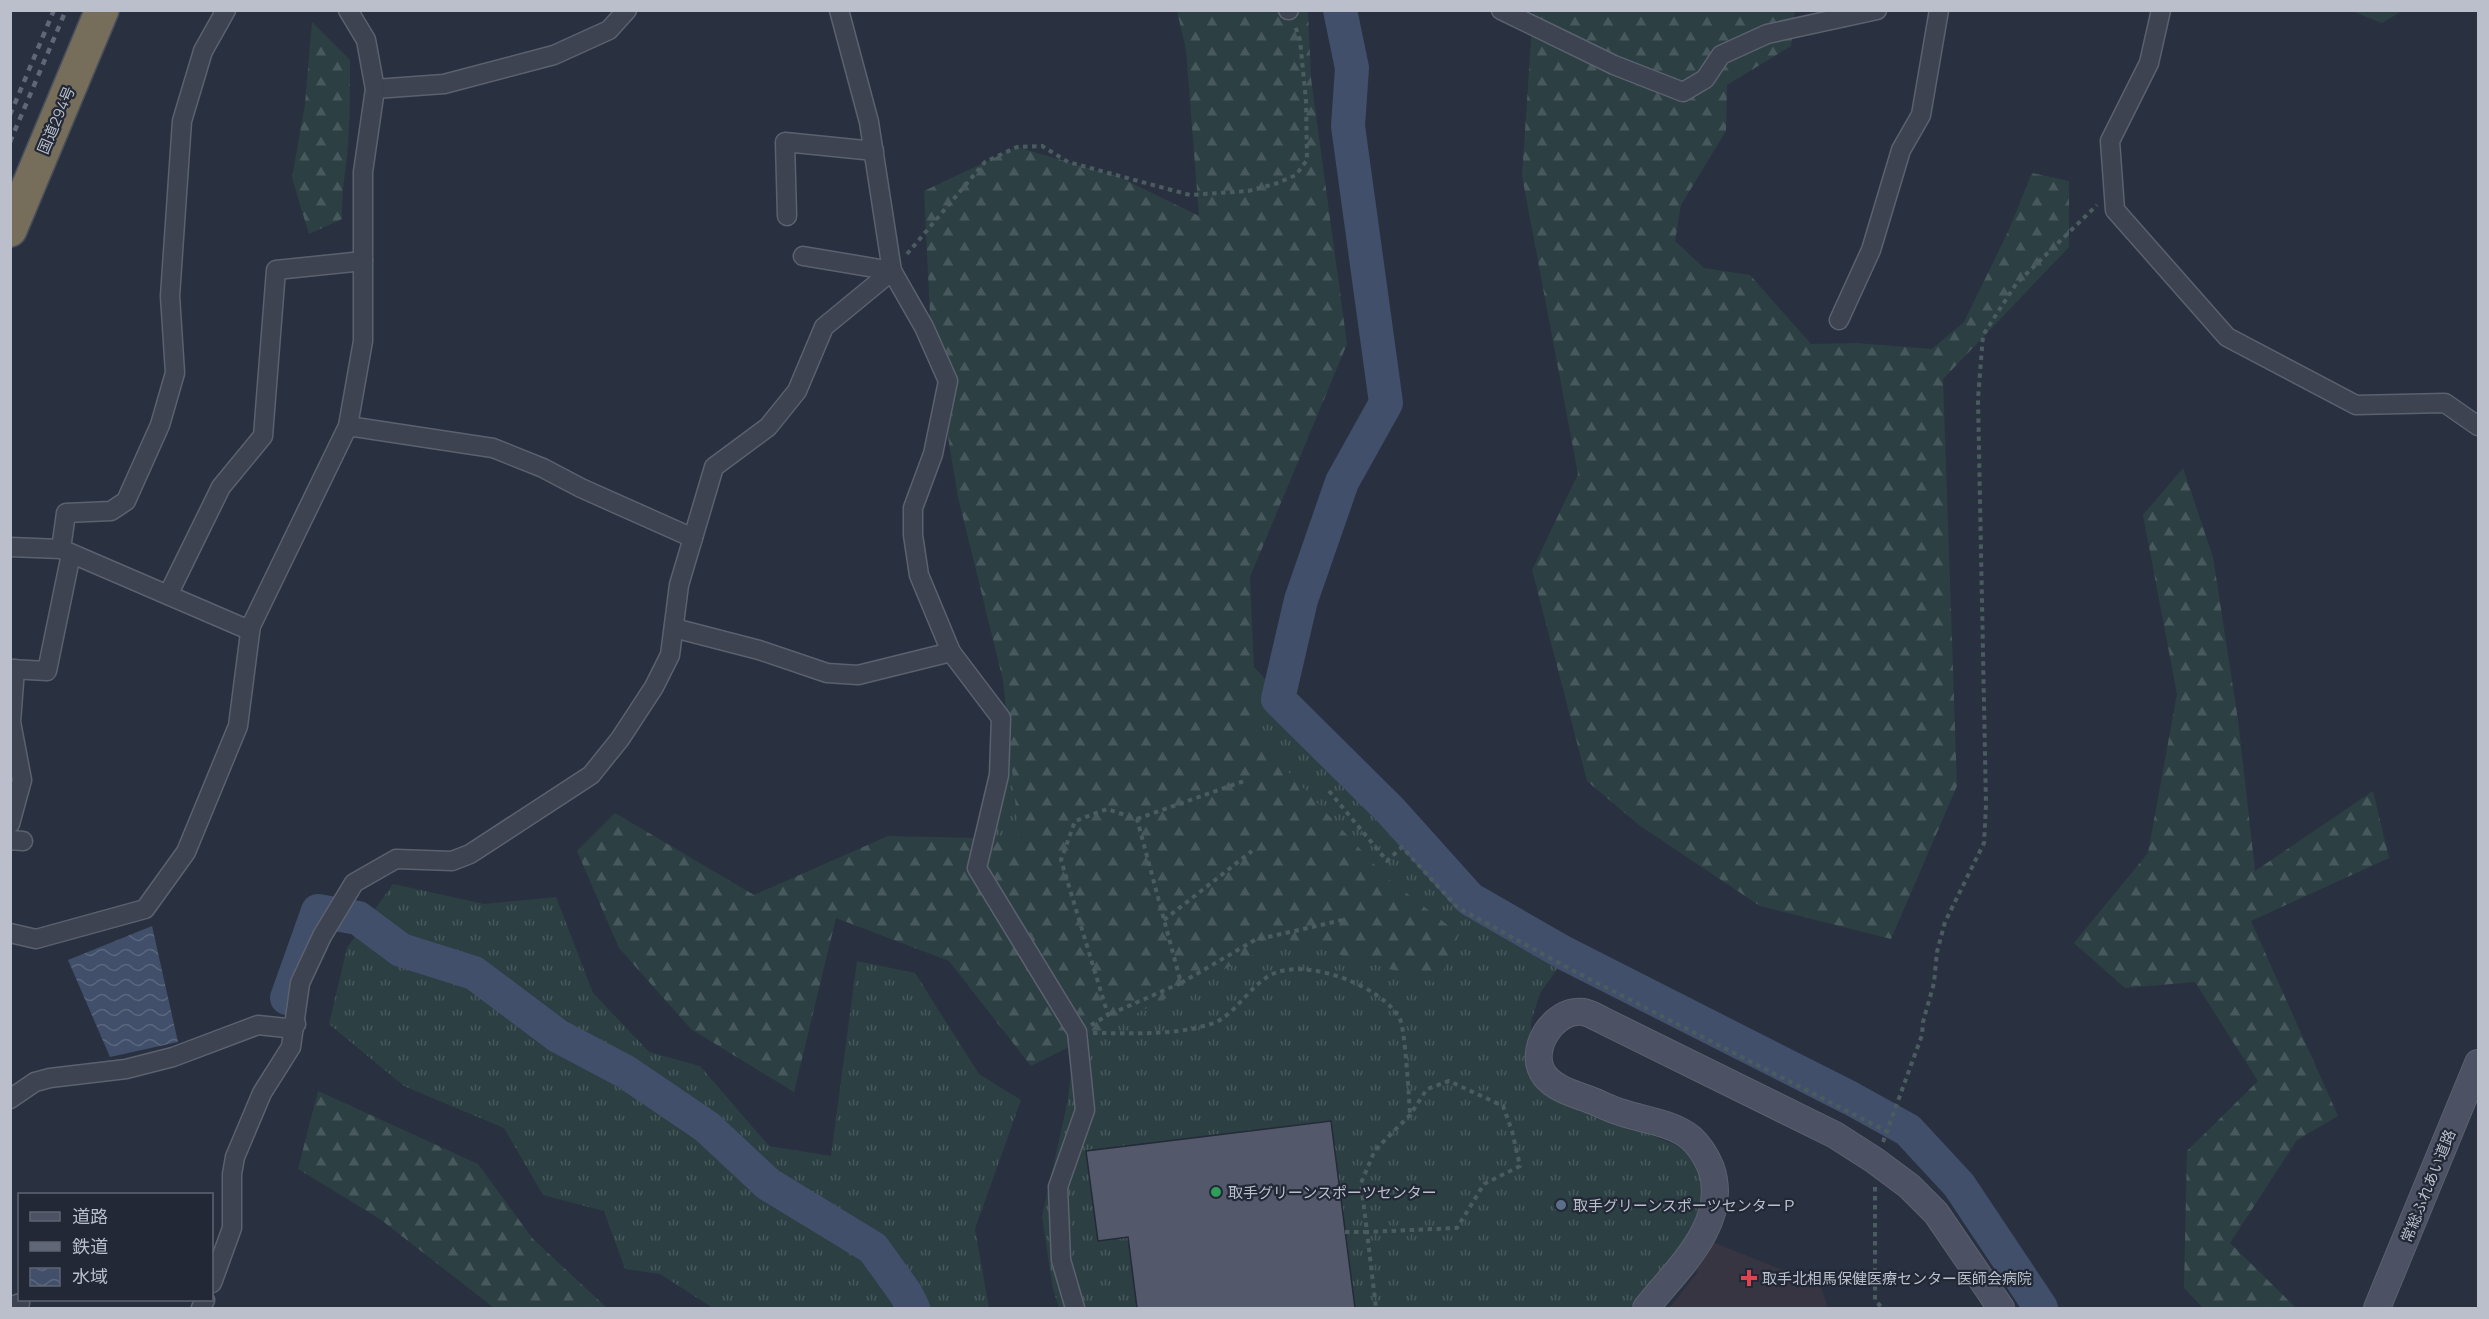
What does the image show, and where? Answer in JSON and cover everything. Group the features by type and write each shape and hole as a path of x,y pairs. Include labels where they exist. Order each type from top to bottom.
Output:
{"highway":[{"name":"国道294号","path":"10,230 102,10"}],"street":[{"path":"10,824 22,780 11,722 13,669 47,671 66,551 66,513 111,512 126,501 160,425 175,373 170,296 182,121 203,51 226,10"},
{"path":"10,547 66,551 249,630 348,426 363,341 363,172 375,89 366,40 348,10"},
{"path":"375,89 444,84 554,55 609,30 627,10"},
{"path":"839,10 869,123 892,271 924,327 948,381 933,454 913,508 913,526 919,575 951,652 1001,718 999,775 977,868 1077,1032 1085,1110 1058,1187 1061,1260 1075,1308"},
{"path":"1501,10 1614,65 1683,92 1705,79 1721,55 1767,34 1877,10"},
{"path":"1839,320 1871,250 1901,150 1921,115 1939,10"},
{"path":"2161,10 2148,63 2110,141 2115,210 2227,337 2356,405 2445,403 2478,426"},
{"path":"787,216 785,142 874,151"},
{"path":"803,256 892,271"},
{"path":"168,595 221,487 263,436 276,270 363,261"},
{"path":"213,1280 232,1228 232,1174 235,1156 262,1093 291,1047 300,983 322,936 354,883 396,859 452,861 470,854 591,775 620,739 654,687 670,655 679,585 714,467 768,427 797,391 824,327 892,271"},
{"path":"348,426 493,448 543,468 581,488 693,538"},
{"path":"10,933 36,939 145,909 186,852 238,726 251,625"},
{"path":"674,628 759,650 827,673 858,675 951,652"},
{"path":"1646,1308 1698,1242 1710,1222 1715,1201 1714,1179 1706,1156 1690,1137 1672,1128 1620,1112 1562,1089 1545,1076 1540,1065 1542,1038 1551,1024 1570,1013 1584,1012 1835,1135 1874,1160 1909,1186 1936,1213 2001,1308"},
{"path":"10,1099 35,1082 42,1080 126,1069 173,1058 258,1025 286,1028 296,1024"},
{"name":"常総ふれあい道路","path":"2377,1308 2478,1063"}],"path":[{"path":"892,271 985,162 1017,147 1042,146 1068,162 1190,195 1248,191 1275,184 1296,175 1307,160 1308,130 1300,40 1290,14"},
{"path":"1882,1308 1875,1300 1874,1160 1888,1132 1923,1035 1923,1022 1934,983 1937,952 1945,922 1984,843 1986,805 1978,399 1983,335 2016,284 2114,188"},
{"path":"1108,1015 1061,860 1075,821 1107,809 1137,819 1246,780"},
{"path":"1329,791 1387,861 1402,847 1457,907 1570,969 1888,1132"},
{"path":"1137,819 1181,983"},
{"path":"1164,920 1252,851"},
{"path":"1077,1032 1108,1015 1181,983 1255,940 1343,920"},
{"path":"1077,1032 1168,1032 1214,1024 1243,1000 1257,983 1275,972 1313,969 1349,980 1380,996 1401,1020 1410,1115"},
{"path":"1346,1232 1367,1232 1457,1228 1484,1184 1520,1166 1512,1131 1503,1106 1449,1081 1428,1089 1410,1115 1375,1150 1361,1184 1367,1232 1376,1308"}],"shaded area":[{"name":"取手北相馬保健医療センター医師会病院","path":"1713,1242 1820,1285 1828,1308 1669,1308 1698,1272 1692,1265"}],"green space":[{"path":"1177,11 1308,11 1311,78 1347,344 1250,577 1257,738 1386,877 1459,934 1438,983 1285,939 1031,1066 949,961 836,918 794,1092 691,1029 619,948 577,851 615,813 754,895 888,836 1019,839 1003,680 958,497 931,335 924,191 1017,147 1119,177 1199,216 1186,50"},
{"path":"1533,11 1795,11 1791,46 1727,85 1726,131 1681,205 1675,241 1704,268 1750,275 1811,344 1857,343 1932,349 1964,322 2008,232 2032,173 2069,181 2069,247 1943,379 1957,786 1891,939 1760,906 1639,825 1587,781 1532,570 1578,474 1522,176"},
{"path":"2352,11 2402,11 2382,23"},
{"path":"312,22 350,60 350,102 342,219 309,234 292,178 305,104"},
{"path":"2183,468 2213,557 2238,720 2255,871 2373,791 2389,858 2251,921 2338,1116 2297,1140 2230,1243 2296,1308 2203,1308 2184,1288 2187,1151 2258,1081 2195,982 2125,988 2074,943 2148,853 2177,694 2143,515"},
{"name":"取手グリーンスポーツセンター","path":"1241,653 1458,888 1570,951 1540,993 1531,1022 1532,1072 1618,1122 1683,1148 1698,1165 1704,1187 1704,1208 1692,1232 1630,1308 1059,1308 1053,1289 1042,1217 1067,1104 1080,1006 978,849 1000,756"},
{"path":"393,884 484,904 556,897 593,993 649,1052 700,1066 769,1146 831,1156 857,961 915,973 979,1074 1021,1100 975,1229 989,1308 713,1308 660,1274 625,1269 604,1211 543,1195 504,1128 404,1086 329,1024 347,948"},
{"path":"318,1091 478,1164 533,1239 607,1308 494,1308 380,1219 298,1169"}],"water":[{"path":"152,926 178,1042 110,1057 68,960"}],"building":[{"name":"取手グリーンスポーツセンター","path":"1331,1121 1355,1308 1137,1308 1128,1237 1098,1241 1086,1151"}],"waterway":[{"path":"1340,10 1352,68 1348,126 1386,403 1342,482 1301,600 1278,699 1391,811 1470,899 1564,953 1852,1099 1908,1130 1959,1185 2041,1308"},
{"path":"287,998 318,911 358,918 401,950 474,973 558,1036 626,1072 707,1127 768,1184 873,1248 906,1294 913,1308"}],"railway":[{"path":"10,115 54,10"},
{"path":"10,142 66,10"}],"place":[{"name":"取手グリーンスポーツセンター","path":"1216,1192"},
{"name":"取手グリーンスポーツセンターＰ","path":"1561,1205"},
{"name":"取手北相馬保健医療センター医師会病院","path":"1749,1278"}]}
